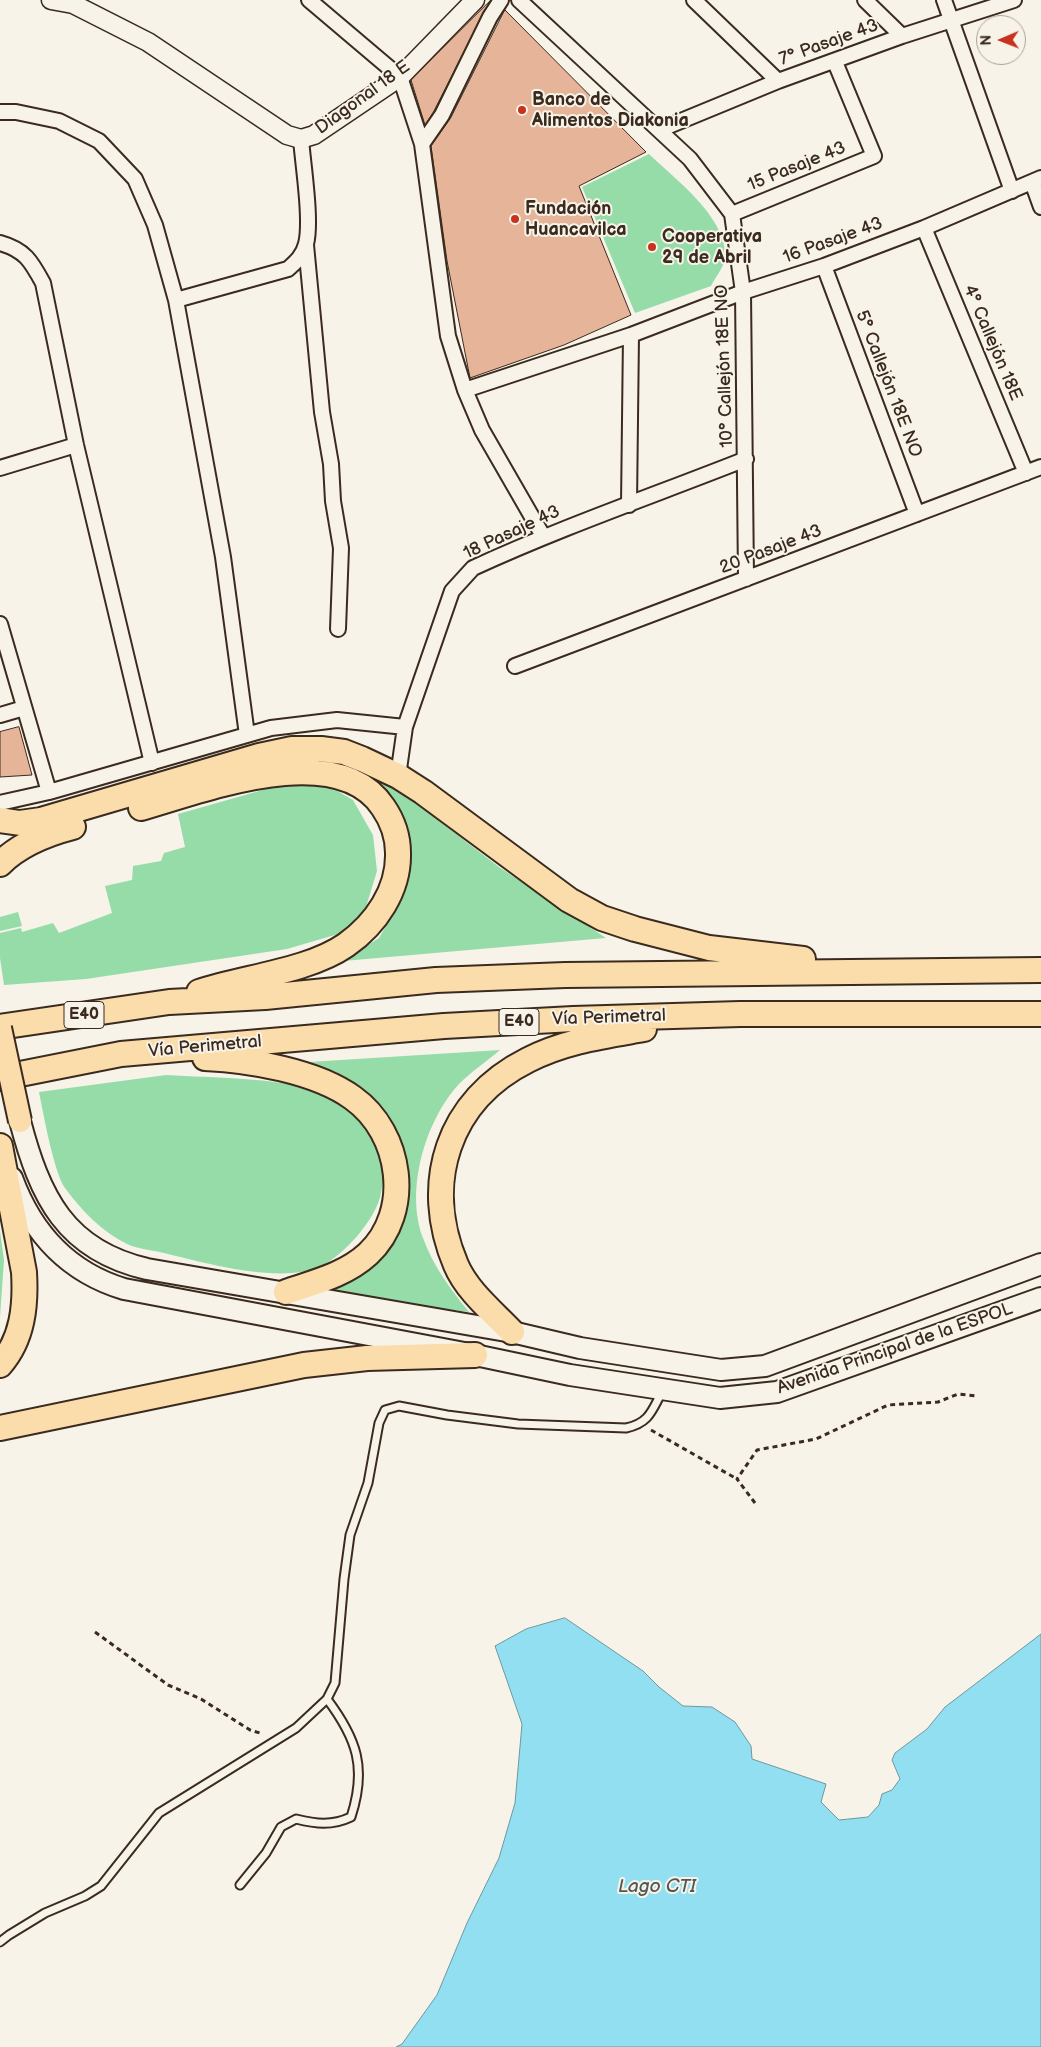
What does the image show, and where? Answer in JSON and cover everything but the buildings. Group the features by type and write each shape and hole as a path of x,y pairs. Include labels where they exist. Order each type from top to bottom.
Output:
{"highway":[{"path":"0,820 20,823 42,820 242,760 292,749 321,749 344,752 398,776 569,900 592,913 618,924 730,952 937,970"},
{"path":"0,864 17,849 52,832 236,782 289,773 322,772 348,779 371,793 380,802 391,822 398,846 398,862 395,878 385,902 370,924 346,945 326,956 217,986 169,1002"},
{"name":"E40","path":"0,1028 169,1002 265,998 436,980 565,976 1041,970"},
{"path":"512,1332 466,1280 457,1266 447,1237 442,1207 442,1173 448,1144 462,1117 492,1084 518,1065 550,1050 581,1040 740,1014"},
{"name":"Vía Perimetral","path":"0,1078 121,1054 444,1026 573,1019 740,1014 1041,1014"},
{"path":"121,1054 215,1059 281,1070 304,1076 335,1087 354,1099 380,1127 387,1139 395,1164 397,1189 392,1215 383,1236 367,1254 346,1270 286,1292"},
{"path":"0,1146 24,1272 25,1290 20,1330 10,1352 0,1365"},
{"path":"0,1428 304,1365 367,1358 475,1355"}],"main road":[{"path":"0,1028 20,1121"},
{"name":"Avenida Principal de la ESPOL","path":"20,1121 36,1170 54,1209 74,1234 100,1253 121,1262 512,1332 580,1348 721,1370 765,1366 1041,1264"},
{"name":"Avenida Principal de la ESPOL","path":"0,1146 14,1185 38,1230 66,1259 99,1280 137,1292 475,1355 570,1375 663,1390 720,1398 777,1392 1041,1298"},
{"path":"1010,1275 1020,1306"},
{"path":"541,1369 552,1359 552,1350 546,1341"},
{"path":"663,1390 664,1361"}],"street":[{"path":"52,0 73,4 148,42 294,137 308,228 306,245 322,412 331,464 333,502 341,548 338,629"},
{"path":"309,0 400,77 422,144 448,336 465,390 482,430 543,536"},
{"name":"Diagonal 18 E","path":"294,137 314,135 400,77 475,0"},
{"path":"422,144 442,115 490,17 501,0"},
{"name":"10° Callejón 18E NO","path":"519,0 690,160 732,214 743,292 746,580"},
{"path":"694,0 778,82"},
{"path":"865,0 902,36"},
{"path":"944,0 1012,191"},
{"name":"7° Pasaje 43","path":"659,130 778,82 902,36 1014,0"},
{"name":"15 Pasaje 43","path":"732,214 874,156 835,62"},
{"path":"0,112 16,112 59,121 100,141 135,180 155,225 176,300 223,557 247,735"},
{"path":"1036,180 1041,207"},
{"name":"16 Pasaje 43","path":"465,390 631,334 743,292 824,266 924,228 1036,180"},
{"name":"4° Callejón 18E","path":"924,228 1026,473"},
{"path":"0,243 14,247 31,261 43,283 76,445 152,763"},
{"path":"176,300 288,269 299,260 306,245"},
{"name":"5° Callejón 18E NO","path":"824,266 917,514"},
{"path":"629,505 631,334"},
{"path":"0,468 76,445"},
{"name":"18 Pasaje 43","path":"398,776 405,727 452,590 473,568 543,536 629,505 746,459"},
{"name":"20 Pasaje 43","path":"515,666 1041,467"},
{"path":"0,624 49,792"},
{"path":"0,715 24,708"},
{"path":"0,803 49,792 291,724 337,720 405,727"}],"lane":[{"path":"0,1942 9,1934 45,1913 85,1896 101,1886 159,1813 296,1728 327,1699 335,1683 344,1579 350,1535 368,1483 379,1423 385,1410 399,1406 447,1415 518,1424 626,1428 640,1425 648,1417 663,1390"},
{"path":"240,1885 266,1853 282,1827 291,1821 296,1819 312,1823 337,1824 350,1817 356,1802 358,1780 356,1752 346,1726 327,1699"}],"path":[{"path":"737,1479 757,1450 816,1439 888,1405 938,1402 958,1394 977,1396"},
{"path":"640,1425 737,1479 754,1503"},
{"path":"95,1632 168,1685 201,1699 250,1730 278,1739"}],"green space":[{"path":"649,154 698,200 709,214 718,228 724,243 725,258 711,286 635,313 582,187"},
{"path":"360,770 391,784 499,867 606,938 332,962 352,955 379,938 403,896 408,844 388,797"},
{"path":"298,780 327,785 353,800 373,835 377,871 366,907 345,932 287,949 86,979 4,985 0,958 0,933 21,928 22,932 53,923 59,933 112,913 105,886 132,880 133,866 161,861 164,853 185,847 178,814"},
{"path":"18,912 22,926 0,931 0,917"},
{"path":"500,1050 459,1084 447,1099 428,1136 418,1178 416,1199 418,1219 423,1238 443,1277 469,1312 328,1294 360,1272 400,1202 357,1089 336,1072 293,1063"},
{"path":"166,1075 243,1079 300,1086 331,1096 353,1111 377,1145 384,1173 378,1203 358,1236 338,1255 319,1267 303,1272 264,1273 221,1266 135,1247 118,1239 101,1227 78,1204 61,1180 49,1142 39,1092"},
{"path":"0,1231 4,1260 0,1317"}],"water":[{"name":"Lago CTI","path":"565,1618 643,1671 659,1687 683,1706 712,1707 735,1722 751,1746 752,1759 826,1784 821,1802 839,1820 868,1817 879,1805 882,1794 892,1790 900,1779 892,1760 895,1753 927,1729 945,1707 1041,1634 1041,2047 396,2047 402,2044 437,1995 467,1923 499,1858 515,1803 522,1724 495,1646 526,1629"}],"place":[{"name":"Banco de Alimentos Diakonia","path":"522,110"},
{"name":"Fundación Huancavilca","path":"515,219"},
{"name":"Cooperativa 29 de Abril","path":"652,247"}]}
